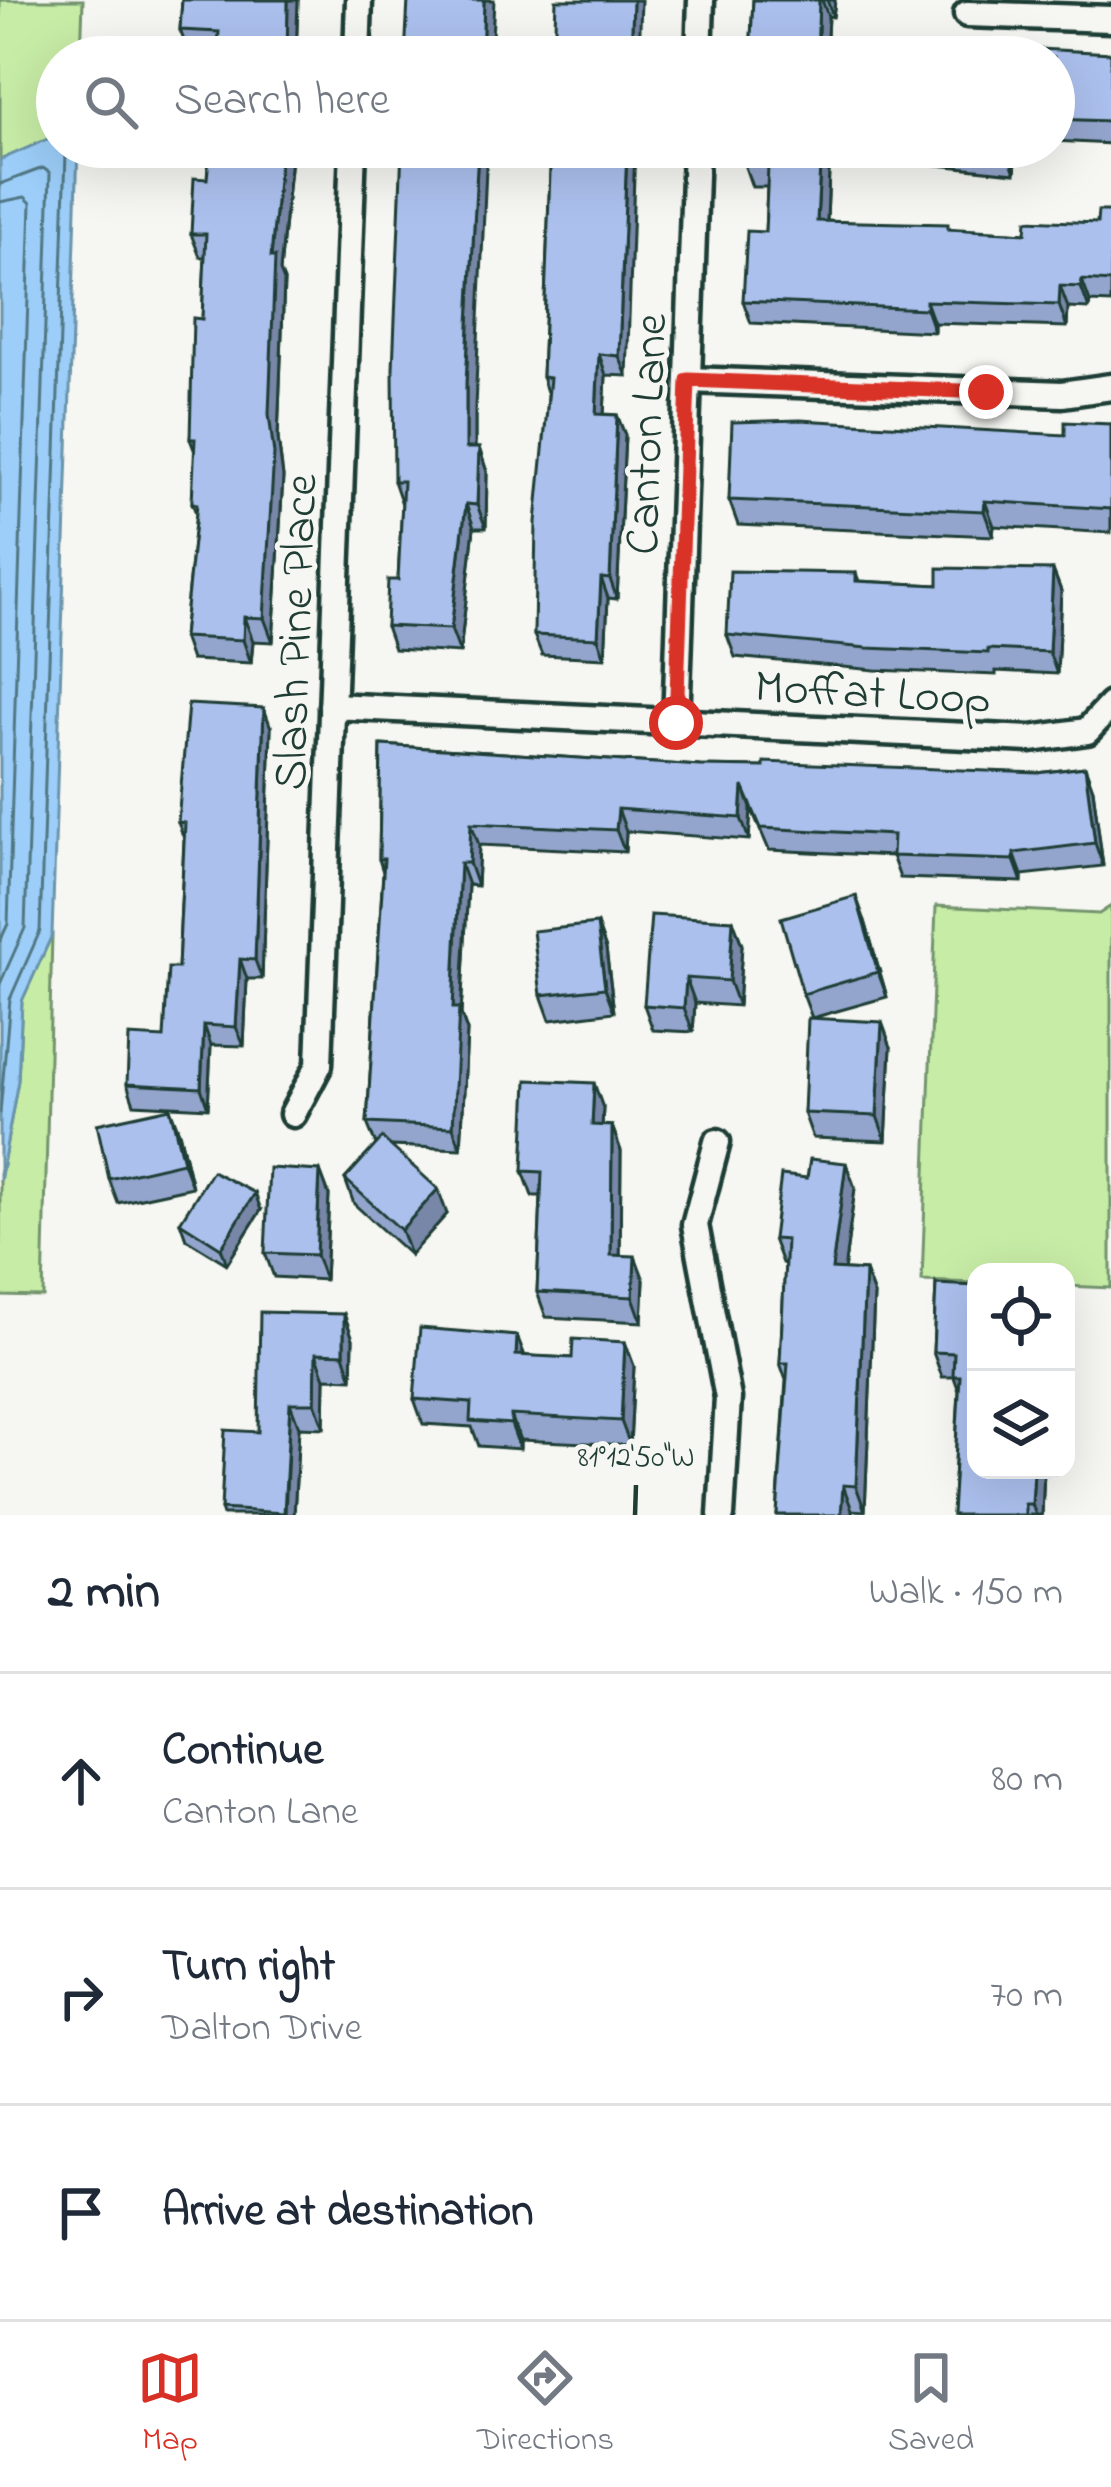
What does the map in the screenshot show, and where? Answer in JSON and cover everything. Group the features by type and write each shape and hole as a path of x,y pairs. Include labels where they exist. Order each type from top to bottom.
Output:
{"street":[{"path":"358,36 359,0"},
{"path":"700,36 701,0"},
{"path":"967,14 1111,19"},
{"name":"Slash Pine Place","path":"293,1114 319,1065 352,168"},
{"name":"Canton Lane","path":"676,723 695,168"},
{"path":"688,380 1062,394 1111,387"},
{"name":"Moffat Loop","path":"332,706 1031,739 1087,731 1111,705"},
{"path":"717,1142 695,1225 728,1398 721,1515"}],"green space":[{"path":"0,0 83,0 82,36 36,36 36,144 0,160"},
{"path":"936,906 1099,914 1111,906 1111,1288 1075,1286 1075,1263 967,1263 967,1283 922,1281"},
{"path":"52,935 43,1297 0,1296 0,1181 18,1080 22,1001"}],"water":[{"path":"36,144 36,168 77,168 52,935 22,1001 18,1080 0,1181 0,160"}],"building":[{"path":"182,0 288,0 287,36 219,36 219,32 180,30"},
{"path":"408,0 484,0 483,36 406,36"},
{"path":"556,0 633,0 632,36 555,36"},
{"path":"753,0 819,0 818,36 751,36"},
{"path":"1075,51 1111,53 1111,130 1108,121 1075,120"},
{"path":"208,168 279,168 271,257 275,257 269,414 274,454 264,618 244,617 243,640 183,637 197,504 192,503 195,439 190,439 193,318 202,319 206,234 191,234 194,178 207,179"},
{"path":"401,168 477,168 466,448 479,448 477,505 466,504 451,629 386,626 388,580 398,580 403,481 394,481"},
{"path":"550,168 626,168 619,356 599,354 596,414 617,415 610,579 601,578 598,638 534,635 536,522 550,378 542,377"},
{"path":"768,168 820,168 817,221 948,224 948,229 1026,233 1027,220 1097,223 1098,211 1111,211 1111,282 1082,280 1081,287 1060,286 1059,305 926,301 926,309 743,301 747,231 765,232"},
{"path":"800,420 1065,435 1065,422 1111,424 1111,509 985,501 984,511 729,500 732,422"},
{"path":"938,568 1053,570 1049,652 867,648 727,635 730,571 856,573 856,581 938,585"},
{"path":"188,704 264,708 255,960 240,959 236,1027 204,1025 201,1088 127,1084 129,1036 164,1038 168,968 178,968 185,823 178,822"},
{"path":"381,745 700,766 764,767 764,762 1038,773 1085,767 1095,843 1014,853 1014,860 892,856 893,835 761,828 743,786 741,818 618,809 616,830 471,823 469,863 460,863 453,1127 367,1123 384,859 379,859"},
{"path":"856,896 878,972 803,994 781,918"},
{"path":"651,915 733,920 729,981 686,978 684,1008 644,1005"},
{"path":"597,924 605,988 541,995 533,931"},
{"path":"808,1018 882,1022 877,1116 804,1113"},
{"path":"527,1080 594,1083 592,1125 612,1126 611,1255 635,1256 633,1297 537,1292 542,1172 523,1171"},
{"path":"170,1108 183,1162 109,1179 97,1124"},
{"path":"382,1138 438,1189 401,1230 345,1179"},
{"path":"810,1159 846,1163 832,1269 865,1271 856,1486 843,1485 841,1515 777,1515 788,1363 780,1363 786,1240 773,1239 781,1175 807,1178"},
{"path":"269,1168 320,1171 316,1255 265,1253"},
{"path":"212,1171 255,1193 221,1248 180,1222"},
{"path":"936,1284 967,1286 967,1479 1033,1479 1032,1504 1025,1504 1025,1515 952,1515 960,1376 953,1376 954,1353 933,1352"},
{"path":"260,1312 344,1314 344,1354 316,1353 315,1403 290,1403 284,1513 221,1509 225,1430 258,1432"},
{"path":"420,1328 517,1336 516,1355 572,1358 573,1339 625,1342 621,1421 511,1415 511,1424 470,1421 471,1403 414,1399"}],"route":[{"path":"676,723 688,380 986,392"}]}
